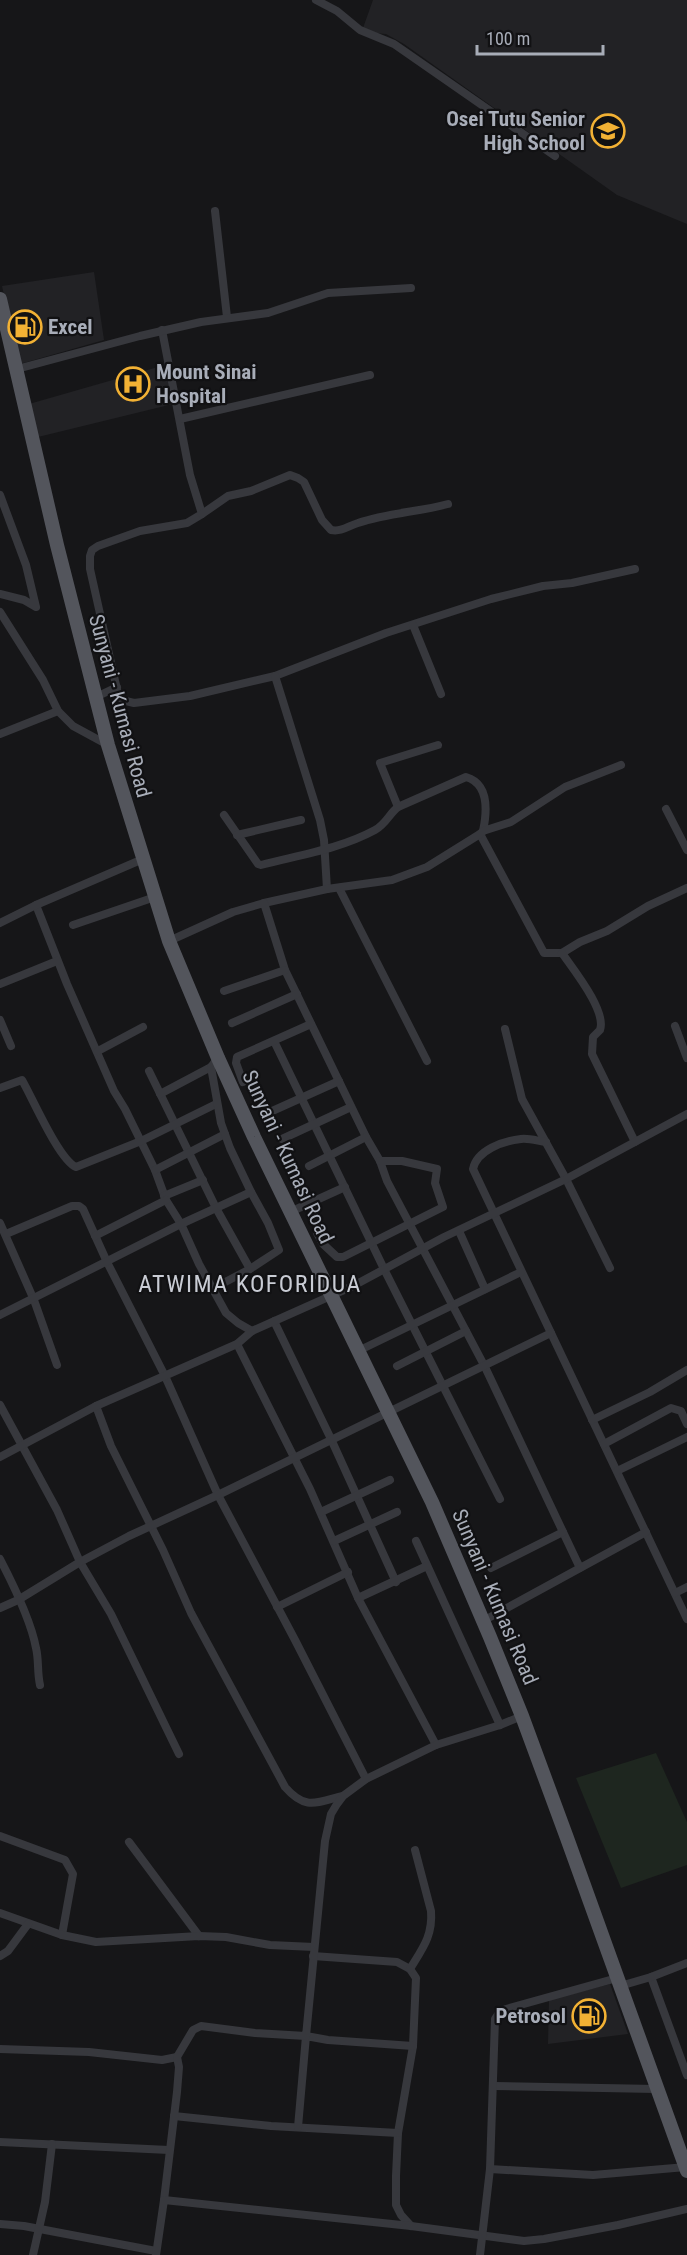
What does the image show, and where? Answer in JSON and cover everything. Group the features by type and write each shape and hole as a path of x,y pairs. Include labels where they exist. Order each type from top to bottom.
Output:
{"main road":[{"name":"Sunyani - Kumasi Road","path":"0,299 57,545 108,745 169,941 214,1062 388,1412 436,1512 483,1621 522,1716 686,2169"}],"street":[{"path":"316,0 337,11 360,30 394,44 555,156"},
{"path":"215,211 227,317"},
{"path":"17,369 162,330 227,317 268,313 328,293 411,288"},
{"path":"162,330 190,475 202,514"},
{"path":"180,419 370,375"},
{"path":"448,504 374,518 337,531 331,530 322,520 304,482 290,475 251,491 228,496 187,523 140,531 92,549 89,560 90,573 120,698 134,703 190,696 275,676 412,625 490,599 635,570"},
{"path":"0,495 26,565 36,608 24,600 0,594"},
{"path":"0,612 43,680 58,711 74,726 108,745"},
{"path":"412,625 441,694"},
{"path":"275,676 320,820 327,889"},
{"path":"96,697 117,687"},
{"path":"0,734 58,711"},
{"path":"398,807 381,763 438,745"},
{"path":"169,941 233,912 264,903 327,889 392,880 413,873 482,832 511,822 566,787 621,765"},
{"path":"224,815 258,864 261,865 324,850 375,830 384,825 398,807 466,777 471,778 483,789 485,798 487,810 482,832 540,950 550,954 562,953 580,942 607,931 648,906 687,888"},
{"path":"666,809 687,850"},
{"path":"237,835 300,820"},
{"path":"0,923 143,859"},
{"path":"339,888 427,1061"},
{"path":"73,925 154,897"},
{"path":"264,903 285,970 366,1137 381,1161 387,1181 485,1367 580,1568"},
{"path":"36,905 57,961 114,1091 155,1170 165,1198 181,1224 226,1313 238,1323 252,1330"},
{"path":"562,953 602,1018 600,1030 593,1037 592,1054 635,1142"},
{"path":"0,984 57,961"},
{"path":"224,991 285,970"},
{"path":"232,1023 297,994"},
{"path":"0,1020 11,1046"},
{"path":"243,1082 236,1063 237,1057 311,1024"},
{"path":"675,1026 687,1058"},
{"path":"98,1051 143,1027"},
{"path":"505,1029 522,1099 566,1179 610,1268"},
{"path":"274,1041 384,1269 414,1324 500,1499"},
{"path":"160,1094 214,1062 216,1104 225,1134 279,1247 277,1253 212,1289"},
{"path":"149,1071 216,1208 250,1269"},
{"path":"0,1088 22,1080 59,1150 74,1167 141,1141 216,1104"},
{"path":"270,1112 339,1081"},
{"path":"282,1139 351,1107"},
{"path":"0,1457 96,1406 237,1344 252,1330 332,1296 459,1230 566,1179 687,1114"},
{"path":"155,1170 225,1134"},
{"path":"309,1166 366,1137"},
{"path":"546,1142 522,1139 497,1145 483,1153 474,1164 473,1169 687,1619"},
{"path":"317,1233 323,1244 337,1257 343,1257 443,1207 435,1183 437,1170 402,1161 381,1161"},
{"path":"95,1236 203,1180"},
{"path":"290,1212 345,1187"},
{"path":"0,1315 181,1224 251,1192"},
{"path":"6,1234 67,1208 79,1206 83,1209 107,1262 165,1376 218,1495 366,1779"},
{"path":"0,1223 33,1300 57,1365"},
{"path":"459,1230 485,1289"},
{"path":"358,1351 521,1272"},
{"path":"274,1321 396,1582"},
{"path":"397,1366 466,1331"},
{"path":"0,1608 129,1536 485,1367 551,1333"},
{"path":"237,1344 321,1512 358,1598 436,1744"},
{"path":"592,1420 650,1392 687,1370"},
{"path":"0,1405 57,1510 80,1562 111,1614 179,1754"},
{"path":"96,1406 111,1446 212,1656 285,1787 296,1800 303,1803 342,1796"},
{"path":"604,1444 672,1408 681,1411 687,1424"},
{"path":"617,1471 687,1437"},
{"path":"321,1512 390,1480"},
{"path":"334,1541 397,1512"},
{"path":"491,1568 563,1532"},
{"path":"483,1621 646,1532"},
{"path":"416,1541 500,1725"},
{"path":"0,1560 35,1641 40,1685"},
{"path":"358,1598 427,1566"},
{"path":"277,1607 348,1572"},
{"path":"675,1593 687,1587"},
{"path":"298,2127 313,1952 325,1841 331,1814 342,1796 366,1779 436,1744 522,1716"},
{"path":"0,1836 65,1860 70,1867 73,1874 62,1935"},
{"path":"129,1842 199,1936"},
{"path":"410,1969 428,1939 432,1921 415,1850"},
{"path":"0,1913 62,1935 103,1942 199,1936 226,1937 313,1952 397,1962 410,1969 416,1978 413,2046 398,2133 396,2205 401,2216 411,2226"},
{"path":"0,1956 8,1951 28,1924"},
{"path":"480,2255 490,2169 495,2019 499,2013 506,2009 618,1982 651,1977 687,1963"},
{"path":"651,1977 687,2075"},
{"path":"0,2224 156,2253 179,2075 177,2057 193,2030 201,2026 328,2040 413,2046"},
{"path":"0,2049 89,2052 162,2060 177,2057"},
{"path":"494,2086 656,2089"},
{"path":"174,2116 398,2133"},
{"path":"0,2142 169,2150"},
{"path":"33,2255 40,2230 52,2144"},
{"path":"490,2169 593,2175 686,2169"},
{"path":"164,2200 411,2226 524,2241 544,2239 687,2209"}],"shaded area":[{"name":"Osei Tutu Senior High School","path":"373,0 687,0 687,224 617,195 404,44 386,34 375,33 363,28"},
{"path":"94,272 104,340 20,364 2,286"},
{"name":"Mount Sinai Hospital","path":"165,365 173,404 38,437 29,404"},
{"path":"656,1753 687,1822 687,1865 621,1888 576,1778"},
{"path":"610,1984 628,2034 548,2044 549,2000"}],"place":[{"name":"Osei Tutu Senior High School","path":"608,131"},
{"name":"Excel","path":"25,327"},
{"name":"Mount Sinai Hospital","path":"133,384"},
{"name":"Petrosol","path":"589,2016"}],"district":[{"name":"ATWIMA KOFORIDUA","path":"250,1284"}]}
